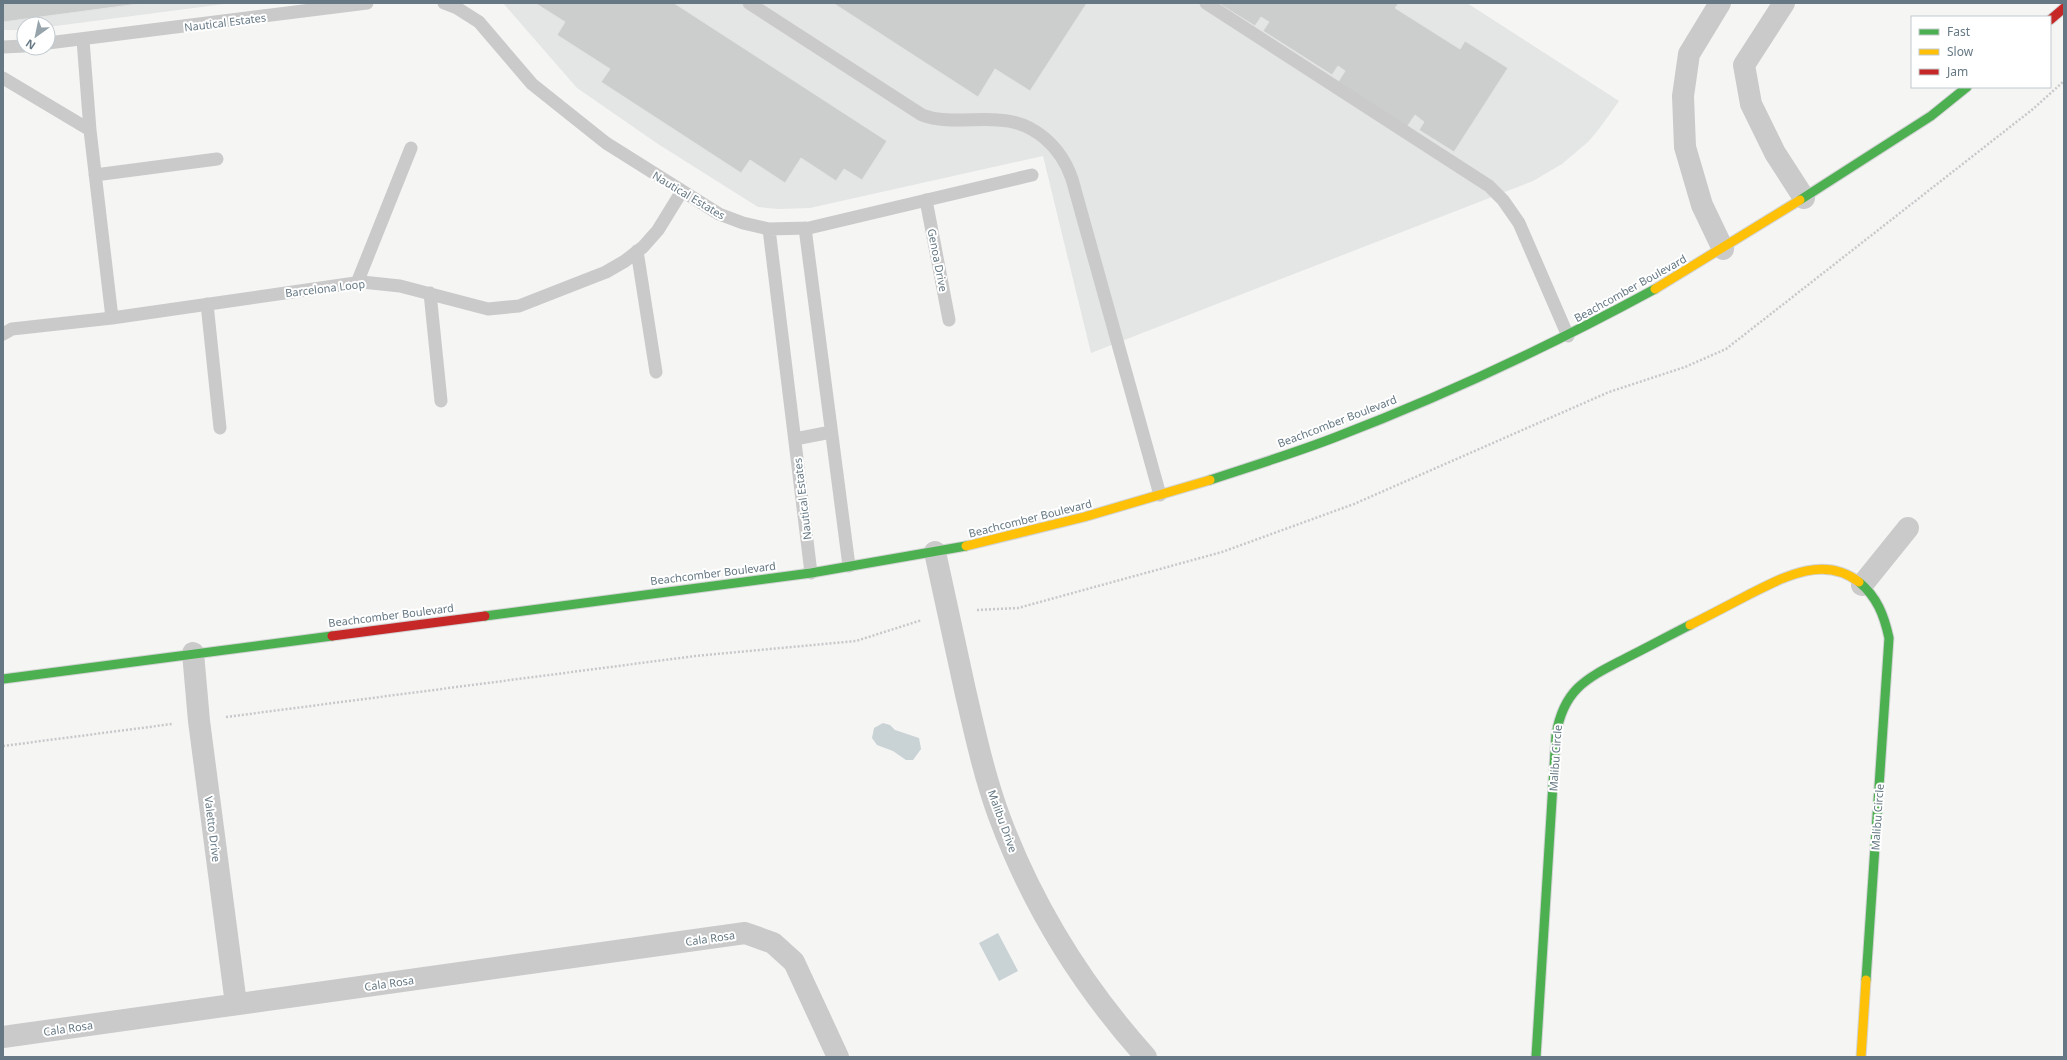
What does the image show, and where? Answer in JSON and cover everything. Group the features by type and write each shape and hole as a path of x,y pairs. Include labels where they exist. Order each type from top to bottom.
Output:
{"street":[{"path":"1720,3 1689,54 1683,96 1684,147 1702,205 1723,249"},
{"path":"1784,3 1744,65 1751,104 1775,153 1804,198"},
{"path":"2051,19 2064,8"},
{"name":"Beachcomber Boulevard","path":"3,679 810,573 978,544 1160,495 1336,437 1468,382 1568,336 1665,284 1723,249 1931,116 1966,88"},
{"path":"1862,584 1908,528"},
{"name":"Malibu Drive","path":"934,552 980,757 999,816 1023,874 1052,929 1085,981 1123,1031 1146,1057"},
{"name":"Malibu Circle","path":"1536,1057 1556,735 1559,717 1566,700 1574,690 1588,678 1787,575 1804,570 1829,569 1846,575 1862,584 1875,597 1881,608 1887,626 1889,644 1862,1057"},
{"name":"Valetto Drive","path":"193,653 199,721 236,1004"},
{"name":"Cala Rosa","path":"3,1037 745,933 774,943 794,962 838,1057"}],"lane":[{"name":"Nautical Estates","path":"56,42 367,3"},
{"name":"Nautical Estates","path":"444,3 457,8 479,22 532,84 568,115 606,143 725,217 770,229 810,573"},
{"path":"749,3 922,115 939,120 998,120 1011,122 1031,128 1052,144 1064,161 1072,179 1160,495"},
{"path":"1206,3 1489,186 1502,200 1519,223 1568,336"},
{"path":"82,40 90,130 112,318"},
{"path":"3,47 16,46"},
{"path":"3,78 90,130"},
{"path":"357,283 411,148"},
{"path":"95,175 217,159"},
{"path":"770,229 805,228 1032,175"},
{"name":"Barcelona Loop","path":"3,334 12,329 112,318 357,283 388,284 430,293 481,308 512,308 534,301 606,272 637,251 658,230 682,191"},
{"name":"Genoa Drive","path":"926,200 949,320"},
{"path":"805,228 849,566"},
{"path":"637,251 656,372"},
{"path":"430,293 441,401"},
{"path":"207,304 220,428"},
{"path":"795,439 831,432"}],"shaded area":[{"path":"3,3 232,3 56,26 56,16 16,16 16,30 3,30"},
{"path":"503,3 1467,3 1619,101 1588,142 1562,164 1533,181 1091,353 1043,156 810,208 778,209 758,207 658,144 577,88"},
{"path":"883,723 890,725 895,730 919,738 921,749 913,760 906,760 893,751 877,745 872,738 874,728"},
{"path":"998,933 1018,971 999,981 979,943"}],"building":[{"path":"3,3 145,3 48,16 16,16 16,20 3,22"},
{"path":"535,3 674,3 887,141 862,180 844,169 836,181 801,158 785,183 750,160 741,173 601,82 610,69 557,35 565,22"},
{"path":"833,3 1087,3 1030,91 995,69 978,97"},
{"path":"1218,3 1399,3 1395,8 1460,49 1465,41 1508,68 1454,152 1419,130 1424,122 1415,115 1407,127 1338,82 1345,71 1338,66 1332,75 1263,31 1269,22 1261,17 1255,26"}],"traffic: fast":[{"path":"1800,200 1931,116 1966,88"},
{"path":"1210,480 1321,443 1418,404 1538,349 1655,289"},
{"path":"485,616 811,573 966,546"},
{"path":"1859,582 1871,594 1879,607 1889,638 1866,980"},
{"path":"1536,1057 1556,735 1560,718 1565,705 1572,694 1591,677 1690,625"},
{"path":"3,679 332,636"}],"traffic: slow":[{"path":"1655,289 1800,200"},
{"path":"966,546 1084,517 1210,480"},
{"path":"1690,625 1775,582 1803,572 1817,569 1831,570 1845,574 1859,582"},
{"path":"1861,1057 1866,980"}],"traffic: jam":[{"path":"2051,19 2064,8"},
{"path":"332,636 485,616"}]}
